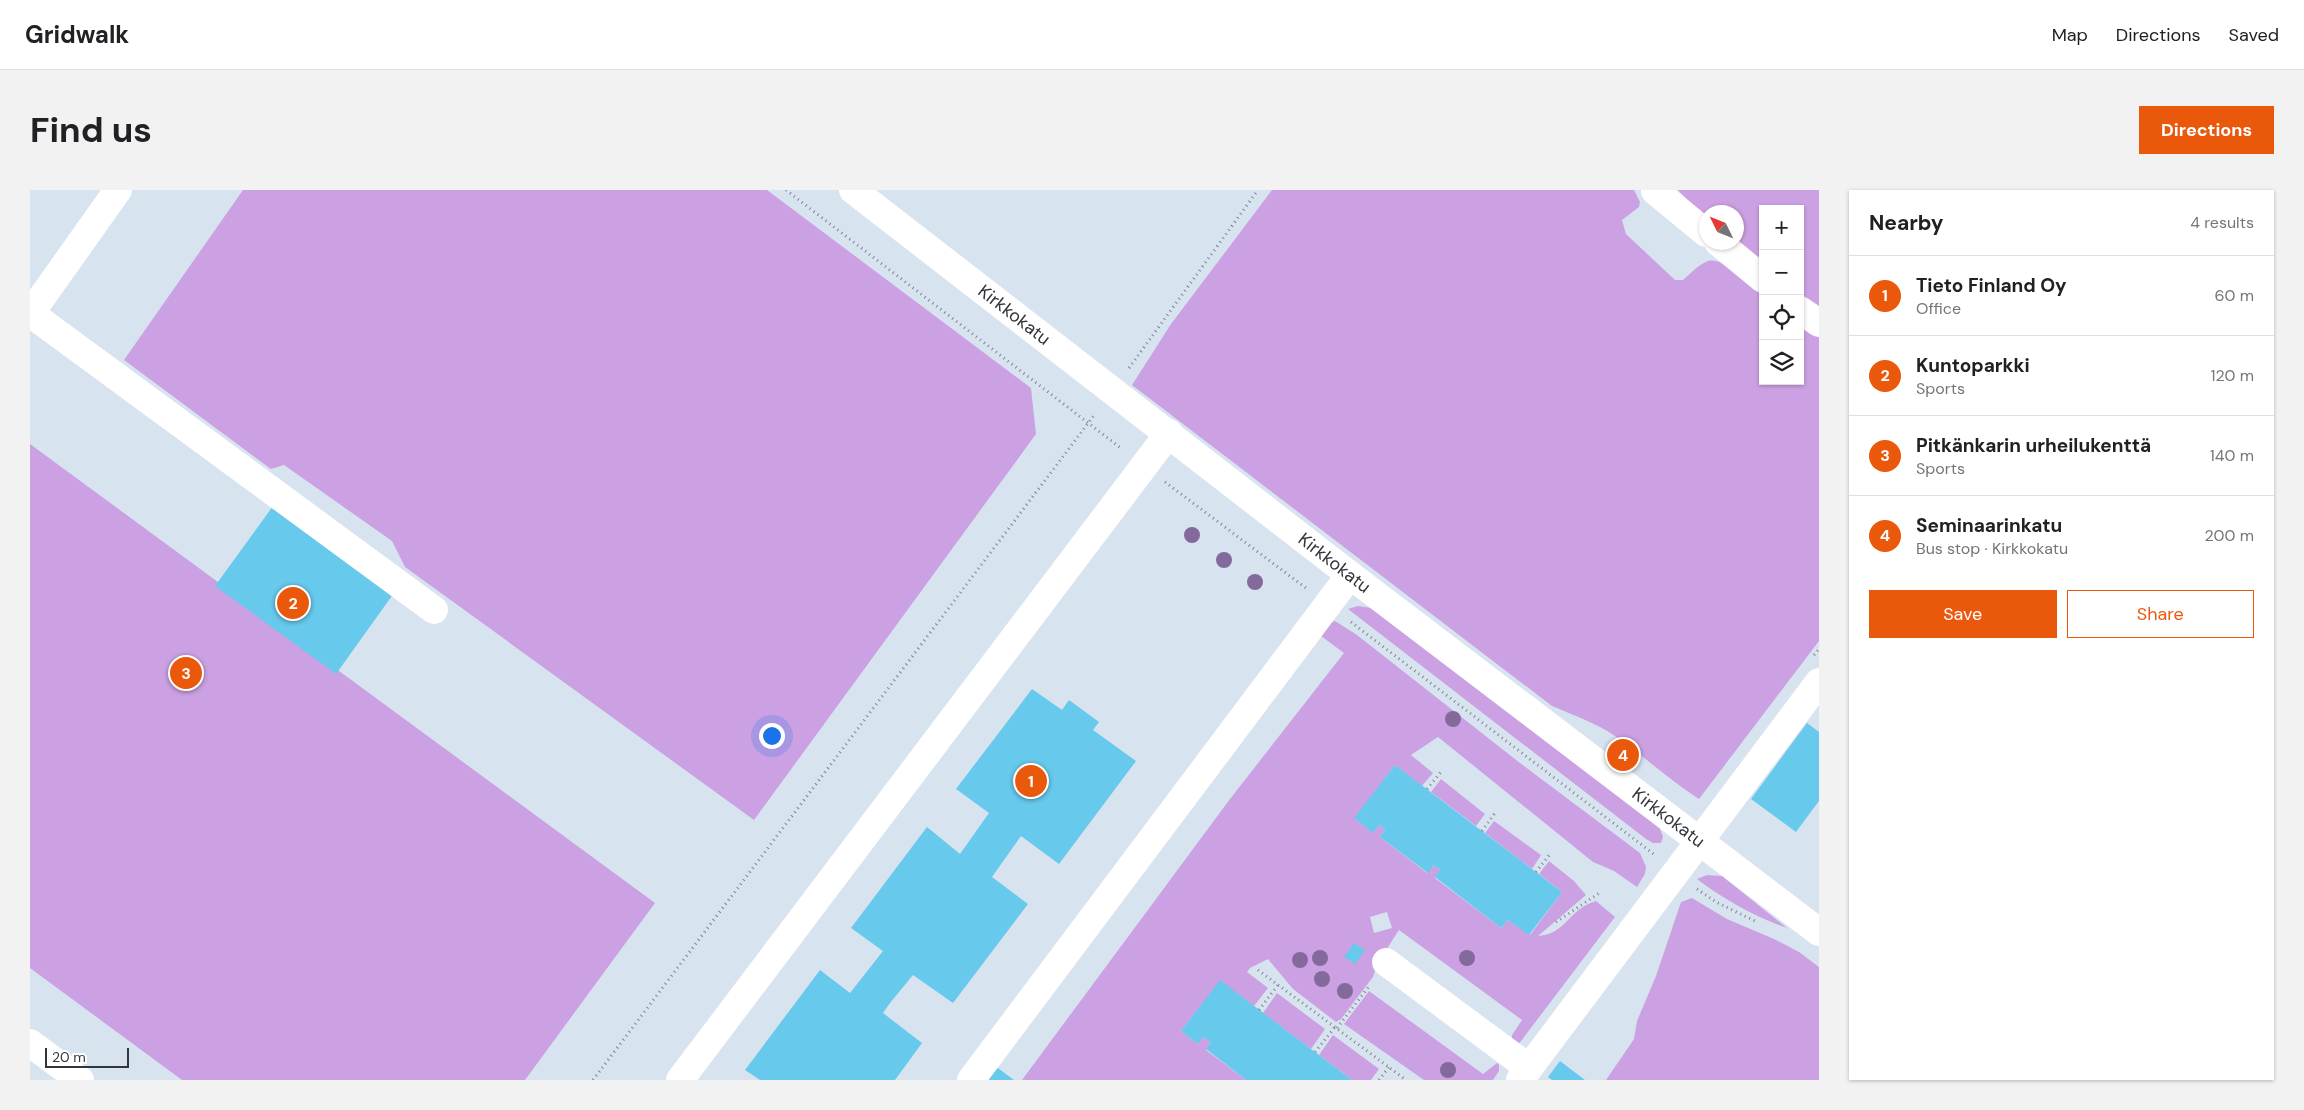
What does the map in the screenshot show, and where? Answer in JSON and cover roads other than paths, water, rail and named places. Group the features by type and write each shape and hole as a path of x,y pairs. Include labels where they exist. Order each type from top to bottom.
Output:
{"street":[{"path":"118,190 30,313 434,610"},
{"name":"Kirkkokatu","path":"853,190 1350,574 1819,932"},
{"path":"1655,191 1699,227"},
{"path":"1728,250 1759,276"},
{"path":"1804,313 1819,323"},
{"path":"680,1080 1169,433"},
{"path":"971,1080 1350,574"},
{"path":"1386,962 1524,1074 1819,682"},
{"path":"30,1043 80,1080"}],"place":[{"name":"Kuntoparkki","path":"293,603"},
{"name":"Pitkänkarin urheilukenttä","path":"186,673"},
{"name":"Seminaarinkatu","path":"1623,755"},
{"name":"Tieto Finland Oy","path":"1031,781"}]}
